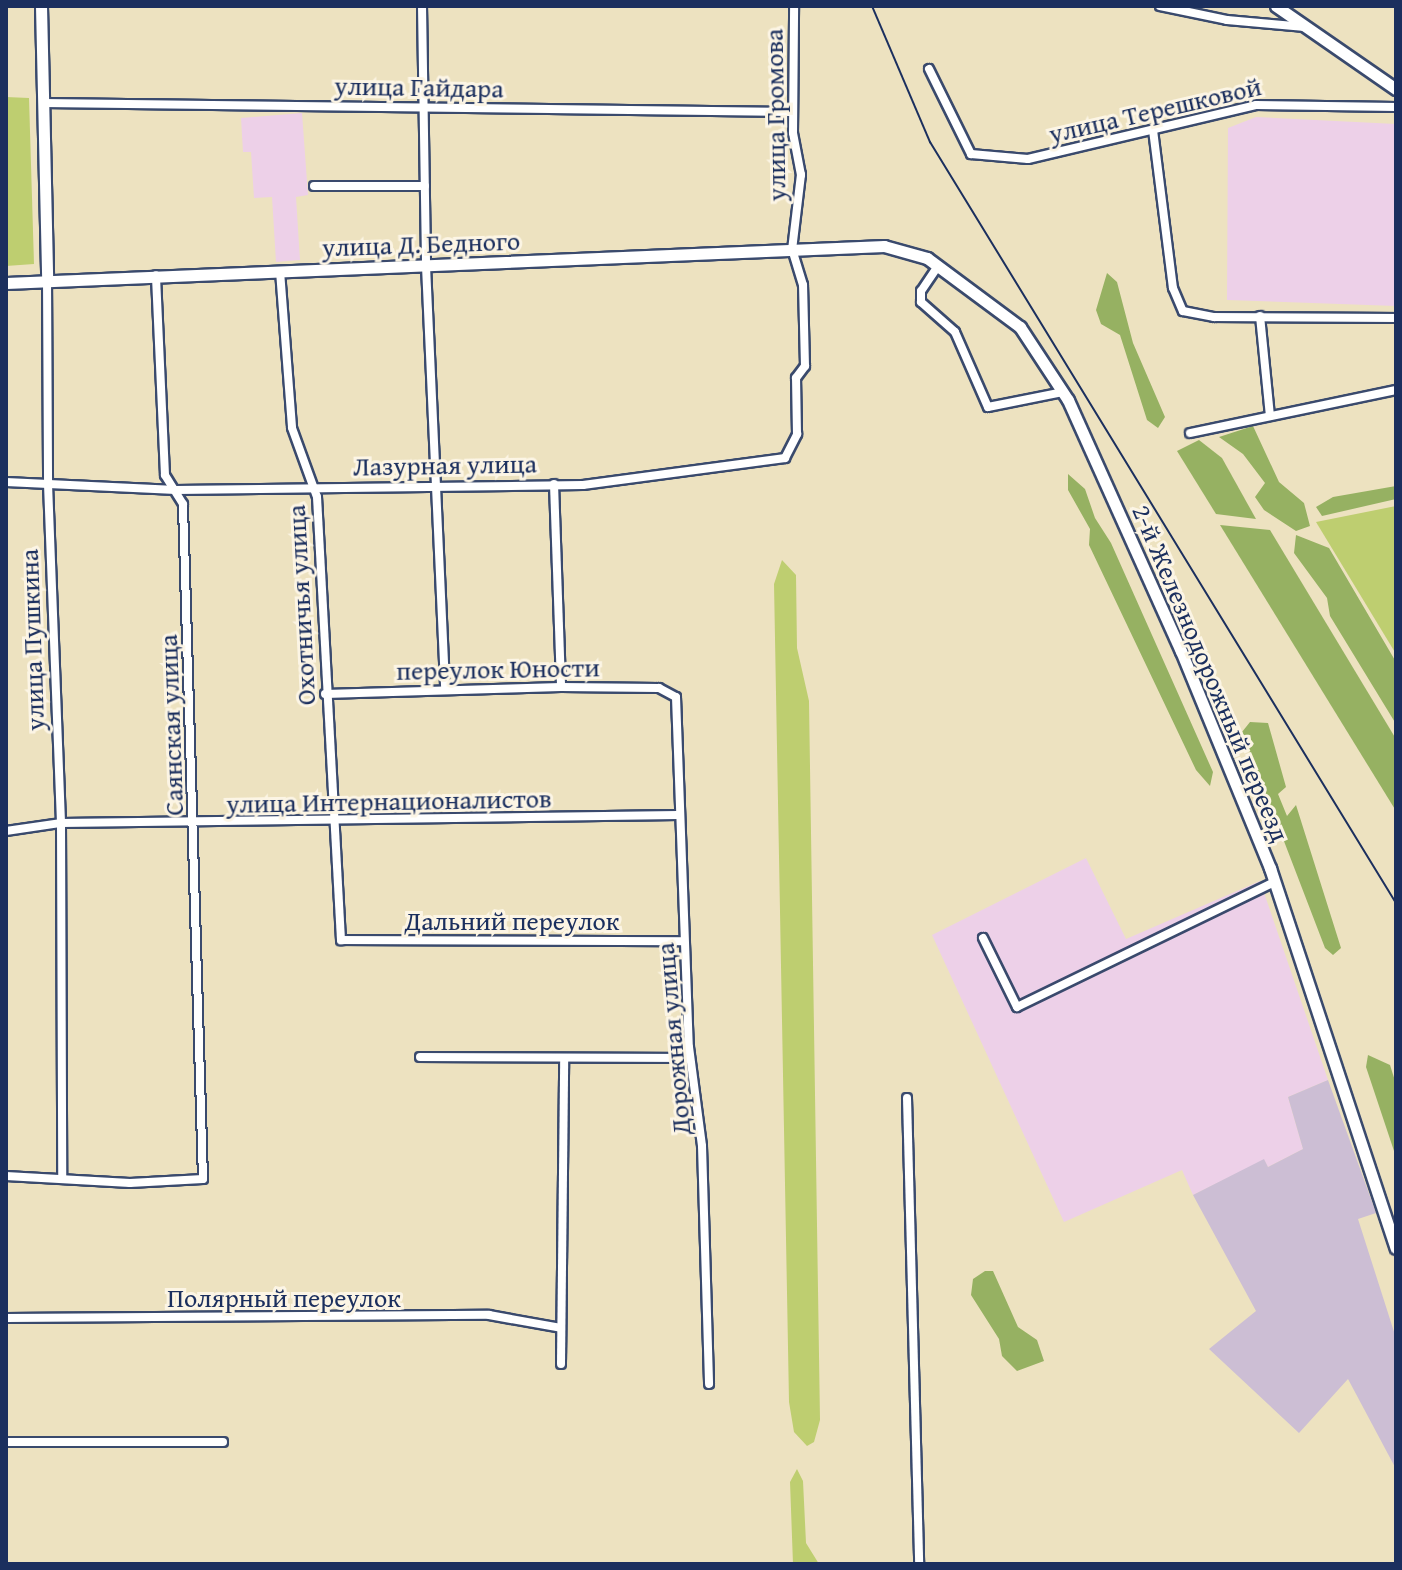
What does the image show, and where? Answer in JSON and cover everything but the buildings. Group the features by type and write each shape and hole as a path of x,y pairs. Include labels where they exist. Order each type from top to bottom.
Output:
{"street":[{"name":"улица Пушкина","path":"41,6 48,484 61,823 62,1177"},
{"path":"422,6 426,106 426,266 445,689"},
{"name":"улица Громова","path":"794,6 793,112 801,175 792,250 803,285 805,366"},
{"path":"1160,6 1227,20 1306,27"},
{"path":"1276,6 1396,89"},
{"name":"улица Терешковой","path":"929,69 971,154 1034,159 1256,105 1396,107"},
{"name":"улица Гайдара","path":"43,103 793,112"},
{"path":"1153,130 1177,303 1183,311 1214,317 1396,318"},
{"path":"314,186 425,186"},
{"name":"2-й Железнодорожный переезд","path":"837,249 902,248 938,266 1020,327 1063,392 1181,651 1275,882 1396,1248"},
{"name":"улица Д. Бедного","path":"6,283 837,249"},
{"path":"938,266 921,291 921,302 955,332 988,407 1063,392"},
{"name":"Охотничья улица","path":"280,271 292,428 314,487 331,822 341,940"},
{"name":"Саянская улица","path":"62,1177 130,1183 203,1179 183,504 165,475 156,275"},
{"path":"1260,316 1270,416"},
{"name":"Лазурная улица","path":"6,482 176,490 583,485 785,458 797,434 796,378 805,366"},
{"path":"1190,433 1396,390"},
{"path":"554,484 561,687"},
{"name":"переулок Юности","path":"325,694 561,687 659,688 671,693"},
{"name":"Дорожная улица","path":"671,693 679,705 678,815 690,1058 702,1146 709,1384"},
{"name":"улица Интернационалистов","path":"6,831 61,823 194,825 678,815"},
{"path":"983,938 1017,1007 1275,882"},
{"name":"Дальний переулок","path":"341,940 684,941"},
{"path":"420,1057 690,1058"},
{"path":"561,1364 564,1058"},
{"path":"907,1098 919,1564"},
{"path":"6,1176 62,1177"},
{"name":"Полярный переулок","path":"6,1318 489,1315 561,1328"},
{"path":"6,1442 223,1442"}],"shaded area":[{"path":"302,113 308,195 296,197 300,260 276,262 272,197 254,198 251,152 243,152 241,118"},
{"path":"1256,117 1396,124 1396,306 1227,300 1228,128"},
{"path":"1086,858 1126,939 1260,881 1328,1080 1288,1097 1303,1149 1268,1167 1264,1160 1193,1195 1182,1170 1064,1222 932,935"},
{"path":"1328,1080 1376,1213 1358,1219 1396,1338 1396,1469 1348,1379 1299,1433 1209,1349 1256,1311 1193,1195 1264,1159 1268,1167 1303,1149 1288,1097"}],"green space":[{"path":"6,97 29,98 34,264 6,266"},
{"path":"1107,273 1117,282 1133,343 1165,417 1158,428 1147,420 1120,335 1101,324 1096,310"},
{"path":"1253,426 1279,482 1304,503 1310,526 1296,531 1264,510 1255,497 1265,483 1243,454 1219,437"},
{"path":"1199,440 1222,458 1256,519 1216,514 1177,451"},
{"path":"1068,474 1085,489 1095,518 1111,543 1213,772 1210,786 1196,770 1089,545 1090,529 1068,490"},
{"path":"1396,486 1396,499 1322,516 1316,507 1333,497"},
{"path":"1396,506 1396,654 1316,522"},
{"path":"1220,525 1270,530 1396,739 1396,811"},
{"path":"1296,535 1329,548 1396,662 1396,724 1330,616 1327,598 1294,553"},
{"path":"782,560 796,575 797,648 809,701 820,1420 814,1442 807,1446 794,1432 789,1402 774,584"},
{"path":"1250,722 1268,723 1286,787 1278,794 1287,816 1296,805 1341,948 1333,955 1325,948 1242,732"},
{"path":"1368,1055 1390,1065 1396,1084 1396,1157 1366,1067"},
{"path":"985,1271 993,1271 1018,1327 1037,1340 1044,1361 1017,1371 1002,1356 999,1339 971,1295 973,1279"},
{"path":"797,1469 803,1481 806,1543 819,1564 793,1564 790,1482"}],"railway":[{"path":"872,6 930,142 1396,903"}]}
